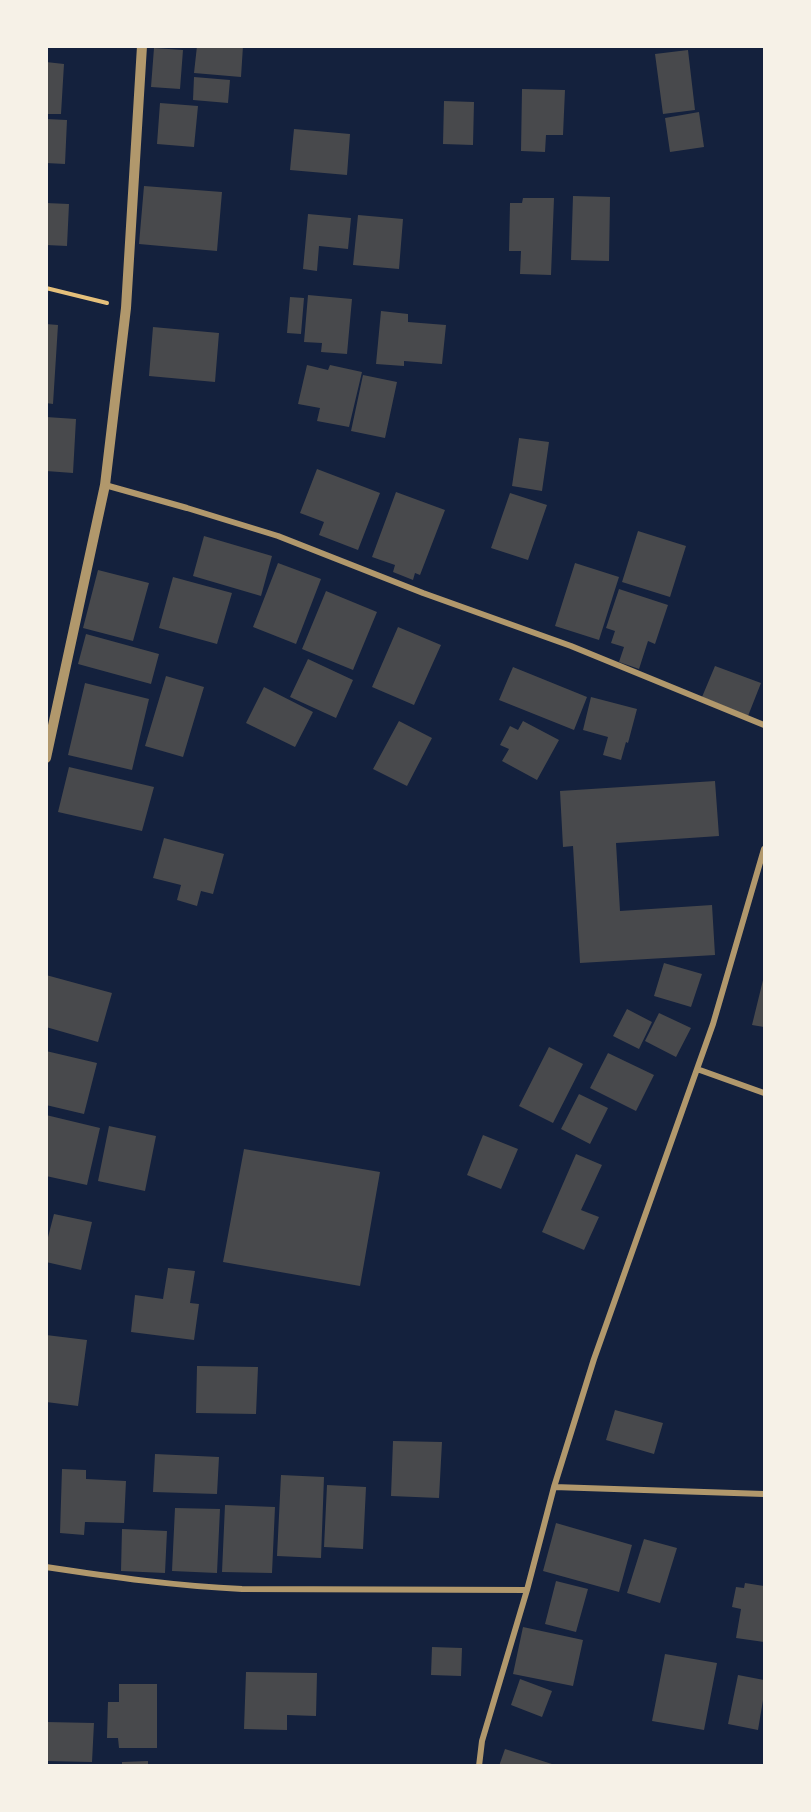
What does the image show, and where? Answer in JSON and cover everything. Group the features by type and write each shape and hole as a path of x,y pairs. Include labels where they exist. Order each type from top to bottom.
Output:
{"street":[{"path":"46,758 105,485 126,308 141,46"},
{"path":"105,485 278,536 423,593 571,646 765,725"},
{"path":"478,1766 482,1741 527,1590 554,1487 594,1359 713,1024 765,849"},
{"path":"697,1069 765,1093"},
{"path":"554,1487 765,1494"},
{"path":"46,1567 155,1583 208,1588 527,1590"}],"path":[{"path":"46,288 126,308"}],"building":[{"path":"197,46 243,46 241,77 194,73"},
{"path":"154,48 183,50 180,89 151,87"},
{"path":"688,50 695,110 663,114 655,54"},
{"path":"46,62 64,64 61,114 46,114"},
{"path":"194,77 230,80 228,103 193,100"},
{"path":"522,89 565,90 563,135 546,135 545,152 521,151"},
{"path":"444,101 474,102 473,145 443,144"},
{"path":"160,103 198,106 194,147 157,144"},
{"path":"699,112 704,147 670,152 665,118"},
{"path":"46,119 67,120 65,164 46,163"},
{"path":"294,129 350,134 347,175 290,170"},
{"path":"144,186 222,192 217,251 139,244"},
{"path":"573,196 610,197 609,261 571,260"},
{"path":"523,198 554,198 551,275 520,274 521,251 509,251 510,203 522,203"},
{"path":"46,203 69,204 67,246 46,245"},
{"path":"308,214 351,218 348,249 319,246 317,271 303,269"},
{"path":"358,215 403,219 399,269 353,265"},
{"path":"308,295 352,299 347,354 321,352 322,343 304,342"},
{"path":"290,297 304,298 301,334 287,333"},
{"path":"381,311 408,314 408,322 446,325 442,364 404,361 404,366 376,364"},
{"path":"46,324 58,325 53,404 46,403"},
{"path":"153,327 219,333 215,382 149,376"},
{"path":"307,365 328,370 330,365 362,372 349,427 317,421 320,408 298,404"},
{"path":"363,375 397,382 385,438 351,431"},
{"path":"46,417 76,419 73,473 46,471"},
{"path":"519,438 549,442 542,491 512,486"},
{"path":"317,469 380,493 358,550 319,535 324,522 300,513"},
{"path":"396,492 445,510 420,575 415,573 413,580 393,572 395,565 372,557"},
{"path":"510,493 547,505 528,560 491,548"},
{"path":"638,531 686,546 670,597 622,582"},
{"path":"204,536 272,556 261,596 193,576"},
{"path":"278,563 321,579 296,644 253,627"},
{"path":"575,563 619,577 599,640 555,626"},
{"path":"98,570 149,583 133,641 83,628"},
{"path":"173,577 232,593 217,644 159,628"},
{"path":"619,589 668,605 655,644 648,641 639,669 619,662 624,647 611,643 615,631 606,628"},
{"path":"326,591 377,612 353,670 302,649"},
{"path":"398,627 441,645 414,705 372,687"},
{"path":"86,634 159,654 151,684 78,664"},
{"path":"308,659 353,680 336,718 290,697"},
{"path":"715,666 761,683 748,716 702,697"},
{"path":"513,667 587,697 574,730 499,700"},
{"path":"166,676 204,687 183,757 145,746"},
{"path":"85,683 149,699 132,770 68,755"},
{"path":"264,687 313,712 295,747 246,723"},
{"path":"591,697 637,709 621,760 603,755 608,737 583,730"},
{"path":"399,721 432,738 407,786 373,769"},
{"path":"523,721 559,740 537,780 502,761 509,749 500,745 510,726 518,730"},
{"path":"69,767 154,787 142,831 58,812"},
{"path":"715,781 719,836 616,843 620,911 712,905 715,955 580,963 573,846 563,847 560,791"},
{"path":"164,838 224,854 213,894 201,891 197,906 177,900 181,885 153,878"},
{"path":"664,963 702,974 691,1007 654,996"},
{"path":"46,975 112,993 98,1042 46,1027"},
{"path":"764,976 764,1027 752,1025"},
{"path":"627,1009 652,1022 639,1049 613,1036"},
{"path":"659,1013 691,1028 676,1057 645,1041"},
{"path":"549,1047 583,1064 553,1123 519,1106"},
{"path":"46,1051 97,1063 84,1114 46,1105"},
{"path":"608,1053 654,1075 636,1111 590,1088"},
{"path":"579,1094 608,1108 590,1144 561,1129"},
{"path":"46,1115 100,1128 87,1185 46,1176"},
{"path":"109,1126 156,1136 145,1191 98,1181"},
{"path":"483,1135 518,1149 501,1189 467,1175"},
{"path":"244,1149 380,1172 360,1286 223,1262"},
{"path":"576,1154 602,1165 581,1210 599,1217 584,1250 542,1232"},
{"path":"54,1214 92,1222 81,1270 46,1262 46,1245"},
{"path":"168,1268 195,1271 190,1303 199,1304 194,1340 131,1332 135,1295 163,1299"},
{"path":"46,1335 87,1340 78,1406 46,1402"},
{"path":"197,1366 258,1367 256,1414 196,1413"},
{"path":"615,1410 663,1423 654,1454 606,1440"},
{"path":"393,1441 442,1442 439,1498 391,1496"},
{"path":"155,1454 219,1457 217,1494 153,1492"},
{"path":"62,1469 86,1470 86,1479 126,1481 124,1523 85,1522 84,1535 60,1533"},
{"path":"281,1475 324,1477 321,1558 277,1556"},
{"path":"327,1485 366,1487 363,1549 324,1547"},
{"path":"225,1505 275,1507 272,1573 222,1572"},
{"path":"175,1508 220,1509 217,1573 172,1571"},
{"path":"556,1523 632,1545 619,1592 543,1571"},
{"path":"122,1529 167,1531 165,1573 121,1571"},
{"path":"644,1539 677,1548 660,1603 627,1593"},
{"path":"556,1581 588,1589 576,1632 545,1624"},
{"path":"745,1583 764,1586 764,1642 736,1638 741,1609 732,1607 736,1587 744,1588"},
{"path":"523,1627 583,1640 573,1686 513,1674"},
{"path":"432,1647 462,1648 461,1676 431,1675"},
{"path":"665,1654 717,1663 704,1730 652,1721"},
{"path":"246,1672 317,1673 316,1716 287,1715 287,1730 244,1729"},
{"path":"738,1675 764,1680 758,1730 728,1724"},
{"path":"520,1679 552,1691 542,1717 511,1705"},
{"path":"119,1684 157,1684 157,1748 119,1748 118,1738 107,1738 108,1702 119,1702"},
{"path":"46,1722 94,1723 92,1762 46,1761"},
{"path":"505,1749 555,1765 555,1766 499,1766"},
{"path":"148,1761 148,1766 122,1766 122,1762"}]}
